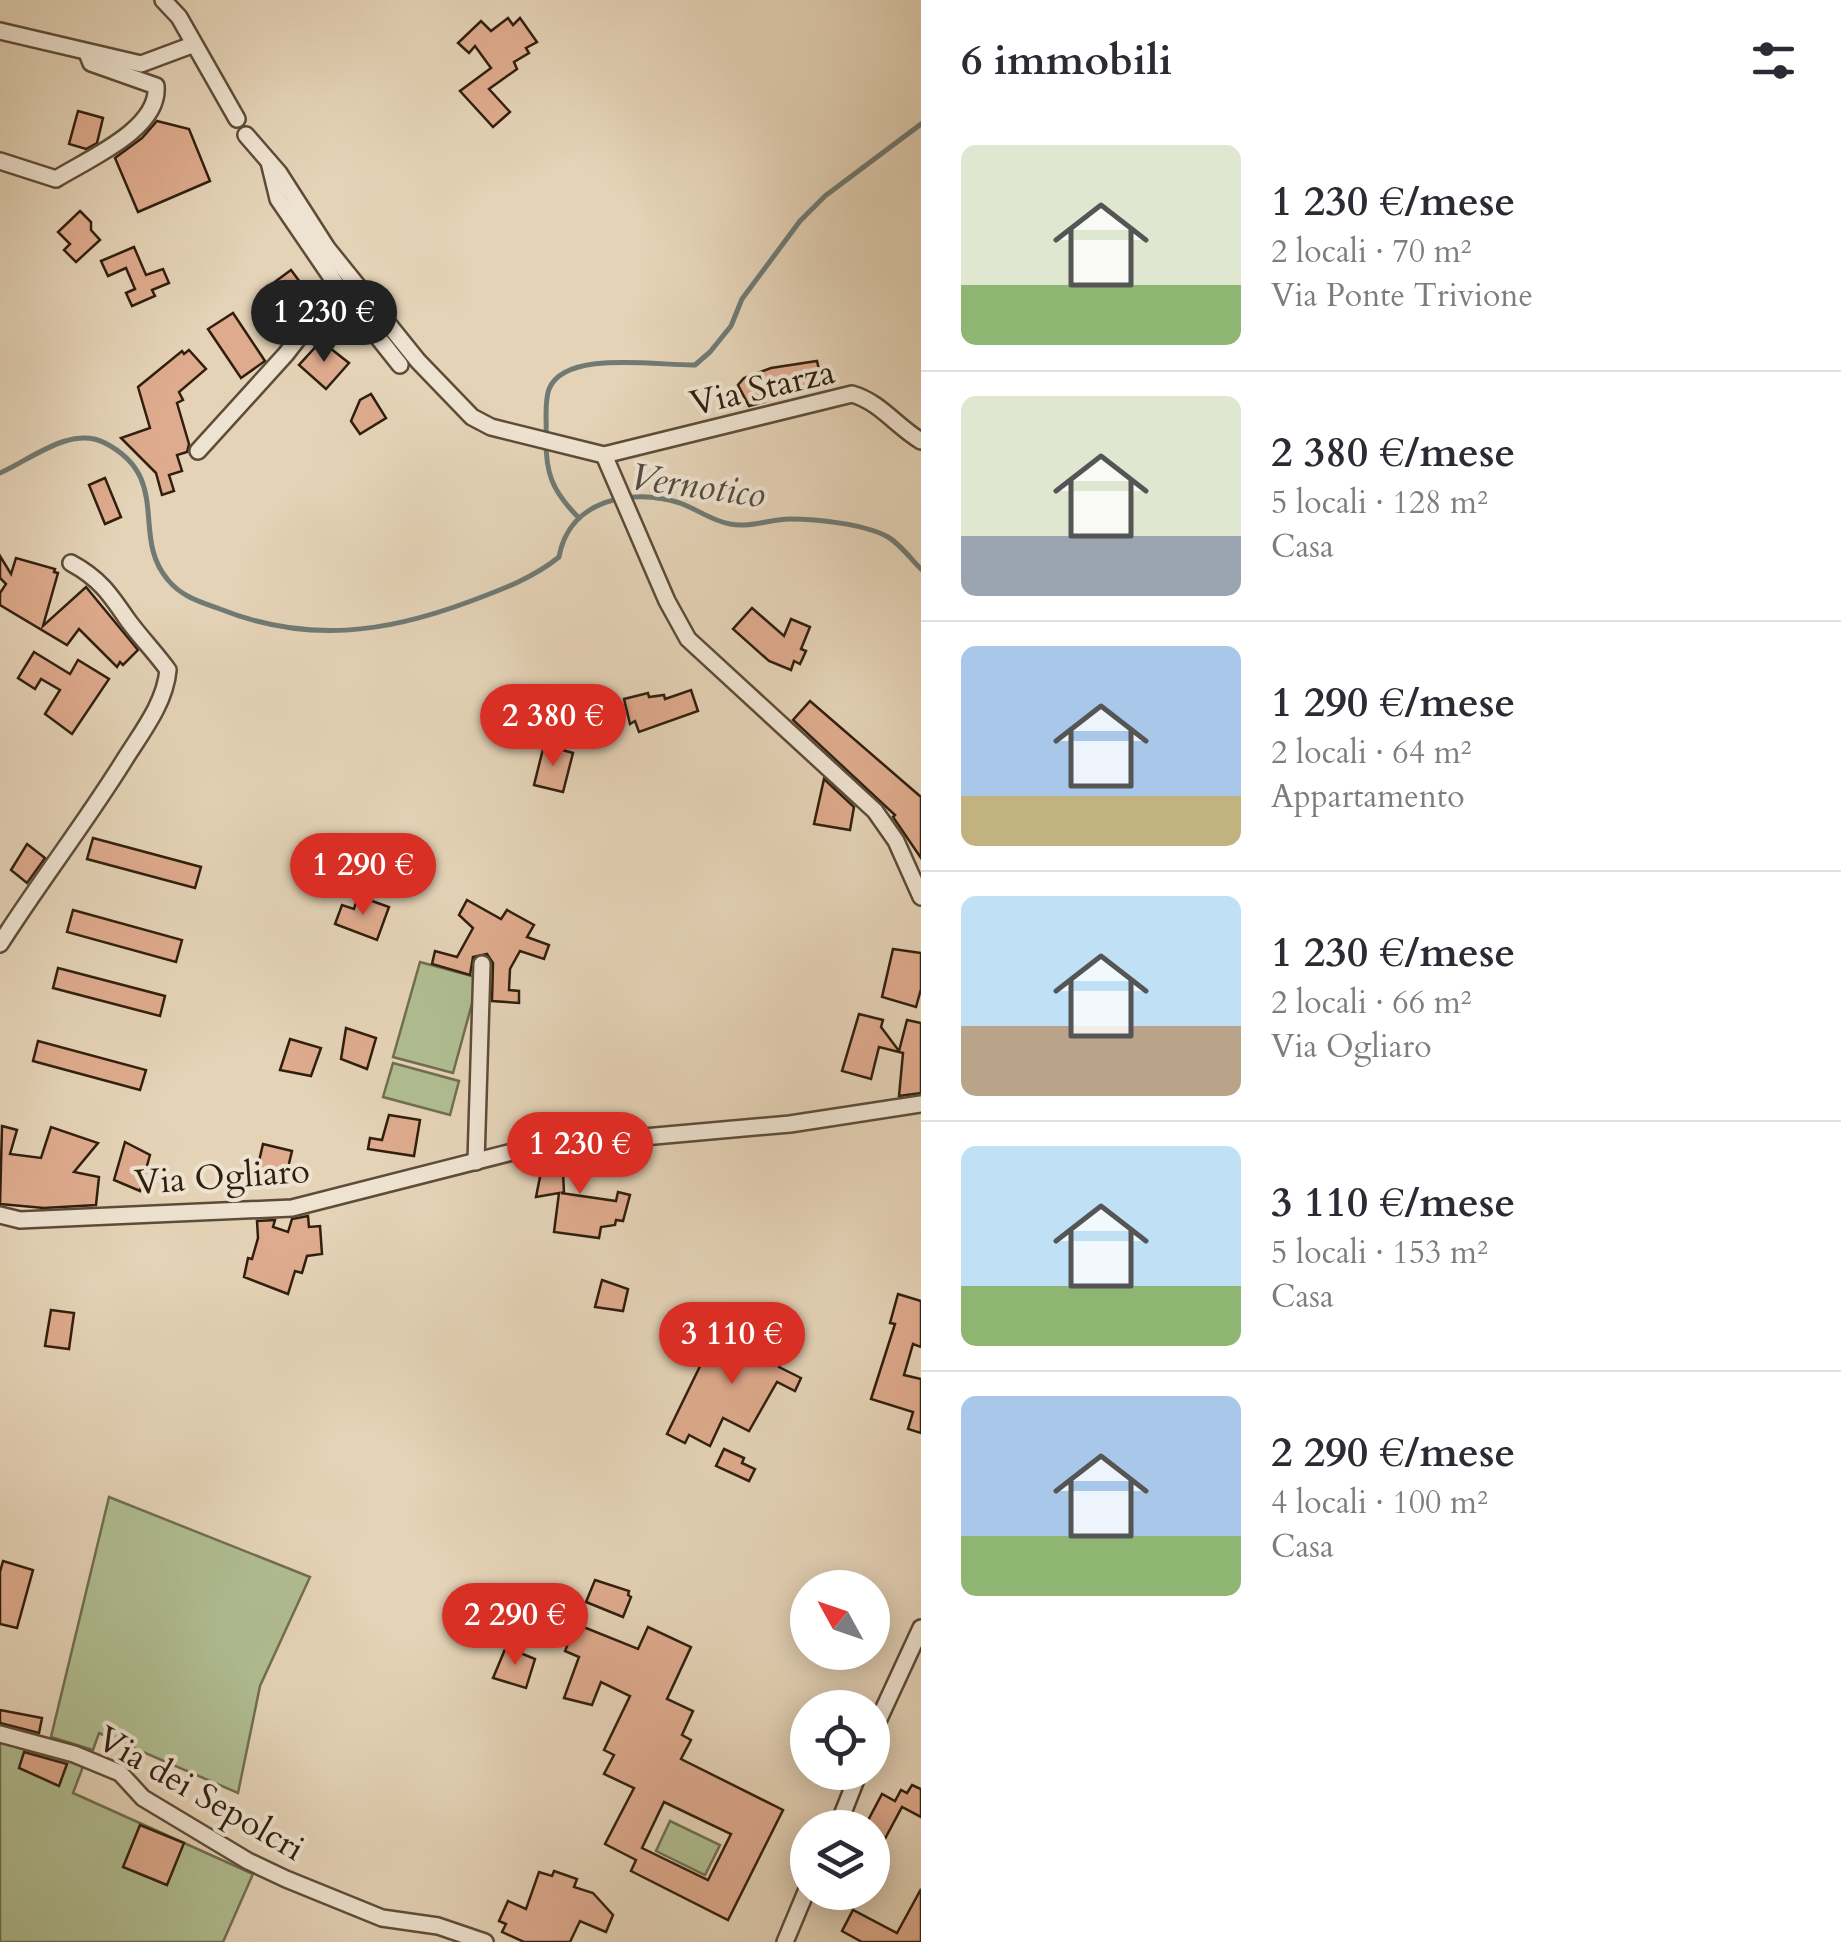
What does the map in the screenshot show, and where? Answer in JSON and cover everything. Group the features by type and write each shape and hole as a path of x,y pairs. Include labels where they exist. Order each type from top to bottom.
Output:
{"street":[{"path":"162,0 179,17 237,119"},
{"path":"0,32 141,64 192,45"},
{"path":"0,161 56,179 146,120 156,86 91,63 87,53"},
{"path":"246,134 268,159 327,248 430,376 472,417 517,435 604,455 666,601 688,639 875,810 896,841 921,897"},
{"path":"268,159 278,199 338,287 400,365"},
{"path":"198,450 286,354 338,287"},
{"name":"Via Starza","path":"604,455 852,394 871,400 921,441"},
{"path":"0,944 90,815 154,714 167,683 168,670 116,599 99,580 70,563"},
{"path":"476,1162 482,964"},
{"name":"Via Ogliaro","path":"0,1215 20,1220 292,1208 532,1147 790,1124 921,1104"},
{"path":"890,1695 921,1628"},
{"name":"Via dei Sepolcri","path":"0,1734 74,1754 120,1773 143,1798 248,1861 286,1879 382,1918 438,1926 485,1942"},
{"path":"786,1942 799,1910"}],"green space":[{"path":"420,962 479,978 453,1073 393,1057"},
{"path":"393,1063 459,1081 450,1115 383,1097"},
{"path":"109,1497 310,1577 260,1686 238,1793 99,1733 93,1750 51,1737"},
{"path":"0,1735 84,1764 73,1793 253,1874 223,1942 0,1942"},
{"path":"670,1821 720,1845 705,1875 656,1851"}],"building":[{"path":"508,18 513,25 520,18 537,42 526,48 529,53 514,62 517,69 489,89 510,112 493,127 460,91 491,68 475,46 469,53 458,43 481,21 491,31"},
{"path":"78,111 103,118 97,143 86,149 69,144"},
{"path":"157,121 189,129 210,181 138,212 115,158"},
{"path":"80,211 100,240 76,262 64,250 70,244 58,232"},
{"path":"134,247 146,275 163,269 169,283 152,290 155,296 132,306 126,293 135,289 126,268 108,276 101,261"},
{"path":"291,270 306,290 285,310 277,300 282,297 272,284"},
{"path":"233,313 265,361 241,378 208,329"},
{"path":"321,341 349,363 326,389 299,365"},
{"path":"189,350 206,369 179,392 183,400 177,403 189,444 187,452 177,455 182,471 169,475 174,491 162,495 156,473 121,438 150,428 138,387 182,351 184,354"},
{"path":"817,361 820,374 812,375 815,387 763,398 764,402 749,406 738,385 744,378 771,368"},
{"path":"371,394 386,418 360,434 351,421 360,400"},
{"path":"105,478 121,517 105,524 89,485"},
{"path":"0,556 11,574 16,558 58,573 43,626 86,587 138,650 117,667 79,629 67,645 0,605 0,593 6,584 0,578"},
{"path":"752,608 784,636 791,619 810,627 800,664 794,661 791,670 769,661 733,629"},
{"path":"34,652 70,674 78,660 109,679 72,734 45,714 60,690 41,679 35,689 18,678"},
{"path":"691,690 698,711 639,732 635,721 630,724 624,699 648,693 649,697 664,695 665,699"},
{"path":"810,701 921,797 921,858 895,815 793,720"},
{"path":"544,745 573,753 563,792 534,785"},
{"path":"824,779 854,807 850,830 814,824"},
{"path":"93,838 201,867 195,888 87,859"},
{"path":"27,844 45,858 27,883 11,870"},
{"path":"358,896 389,907 377,940 335,924 342,905 354,909"},
{"path":"467,900 501,919 507,910 534,925 527,937 549,945 544,959 520,951 510,969 509,990 519,991 519,1003 492,1001 493,963 487,954 473,957 470,975 432,964 435,951 457,957 473,928 459,915"},
{"path":"73,910 182,940 176,962 67,932"},
{"path":"893,949 921,953 921,989 916,1007 882,997"},
{"path":"58,968 165,996 160,1016 53,988"},
{"path":"859,1014 883,1020 881,1027 899,1051 907,1020 921,1023 921,1093 899,1096 903,1053 879,1047 871,1079 842,1071"},
{"path":"346,1028 376,1038 367,1069 341,1059"},
{"path":"290,1039 321,1048 311,1076 280,1070"},
{"path":"38,1041 146,1070 140,1090 33,1061"},
{"path":"389,1115 420,1120 414,1156 368,1149 370,1138 382,1140"},
{"path":"2,1126 17,1130 10,1154 41,1158 51,1127 98,1143 74,1172 99,1177 96,1205 44,1208 0,1204"},
{"path":"125,1142 150,1155 140,1191 114,1180"},
{"path":"263,1144 292,1151 284,1184 256,1174"},
{"path":"584,1154 584,1159 617,1158 618,1167 563,1173 561,1193 616,1201 618,1192 630,1195 623,1221 601,1227 599,1238 554,1232 559,1193 536,1197 544,1157"},
{"path":"308,1216 309,1227 320,1226 322,1254 307,1256 302,1273 295,1271 288,1294 244,1277 258,1238 257,1221 275,1220 273,1227 288,1232 292,1219"},
{"path":"602,1280 628,1289 623,1311 595,1307"},
{"path":"898,1294 921,1301 921,1347 913,1344 904,1375 921,1379 921,1433 908,1429 913,1412 871,1399 895,1324 890,1323"},
{"path":"51,1310 74,1313 69,1349 45,1346"},
{"path":"768,1324 792,1338 779,1367 801,1378 795,1391 777,1382 749,1431 723,1418 710,1446 689,1435 685,1443 667,1434 703,1360 692,1356 697,1344 727,1355 732,1343 754,1354"},
{"path":"724,1449 744,1458 742,1463 755,1469 749,1481 716,1466"},
{"path":"3,1561 33,1570 17,1628 0,1624"},
{"path":"595,1580 629,1591 631,1597 623,1617 586,1602"},
{"path":"576,1624 638,1649 648,1627 691,1647 667,1699 693,1711 682,1735 691,1740 681,1759 783,1810 728,1920 631,1871 636,1860 605,1844 634,1788 604,1774 614,1755 604,1750 630,1696 601,1682 592,1705 564,1698 579,1657 565,1651","holes":["664,1802 731,1834 708,1880 642,1848"]},
{"path":"506,1647 535,1659 526,1688 493,1678"},
{"path":"0,1710 42,1718 39,1733 0,1723"},
{"path":"24,1752 67,1764 59,1786 19,1768"},
{"path":"912,1785 921,1789 921,1817 902,1807 890,1829 890,1810 874,1810 882,1794 895,1801 901,1790 907,1793"},
{"path":"140,1825 184,1843 167,1885 123,1867"},
{"path":"554,1871 577,1879 574,1887 593,1893 613,1915 606,1932 580,1921 570,1942 524,1942 502,1932 506,1924 499,1921 508,1901 526,1909 539,1872 552,1876"},
{"path":"921,1889 921,1942 862,1942 842,1931 853,1910 897,1933"}],"waterway":[{"path":"579,518 556,490 547,460 547,400 558,377 574,369 614,362 695,365 731,326 742,299 800,221 825,196 921,124"},
{"name":"Vernotico","path":"0,473 65,441 78,438 105,443 126,457 138,473 145,490 157,563 173,586 198,601 284,627 377,627 439,612 506,587 559,557 575,522 589,511 623,498 661,498 738,525 790,519 854,526 888,537 921,569"}]}
